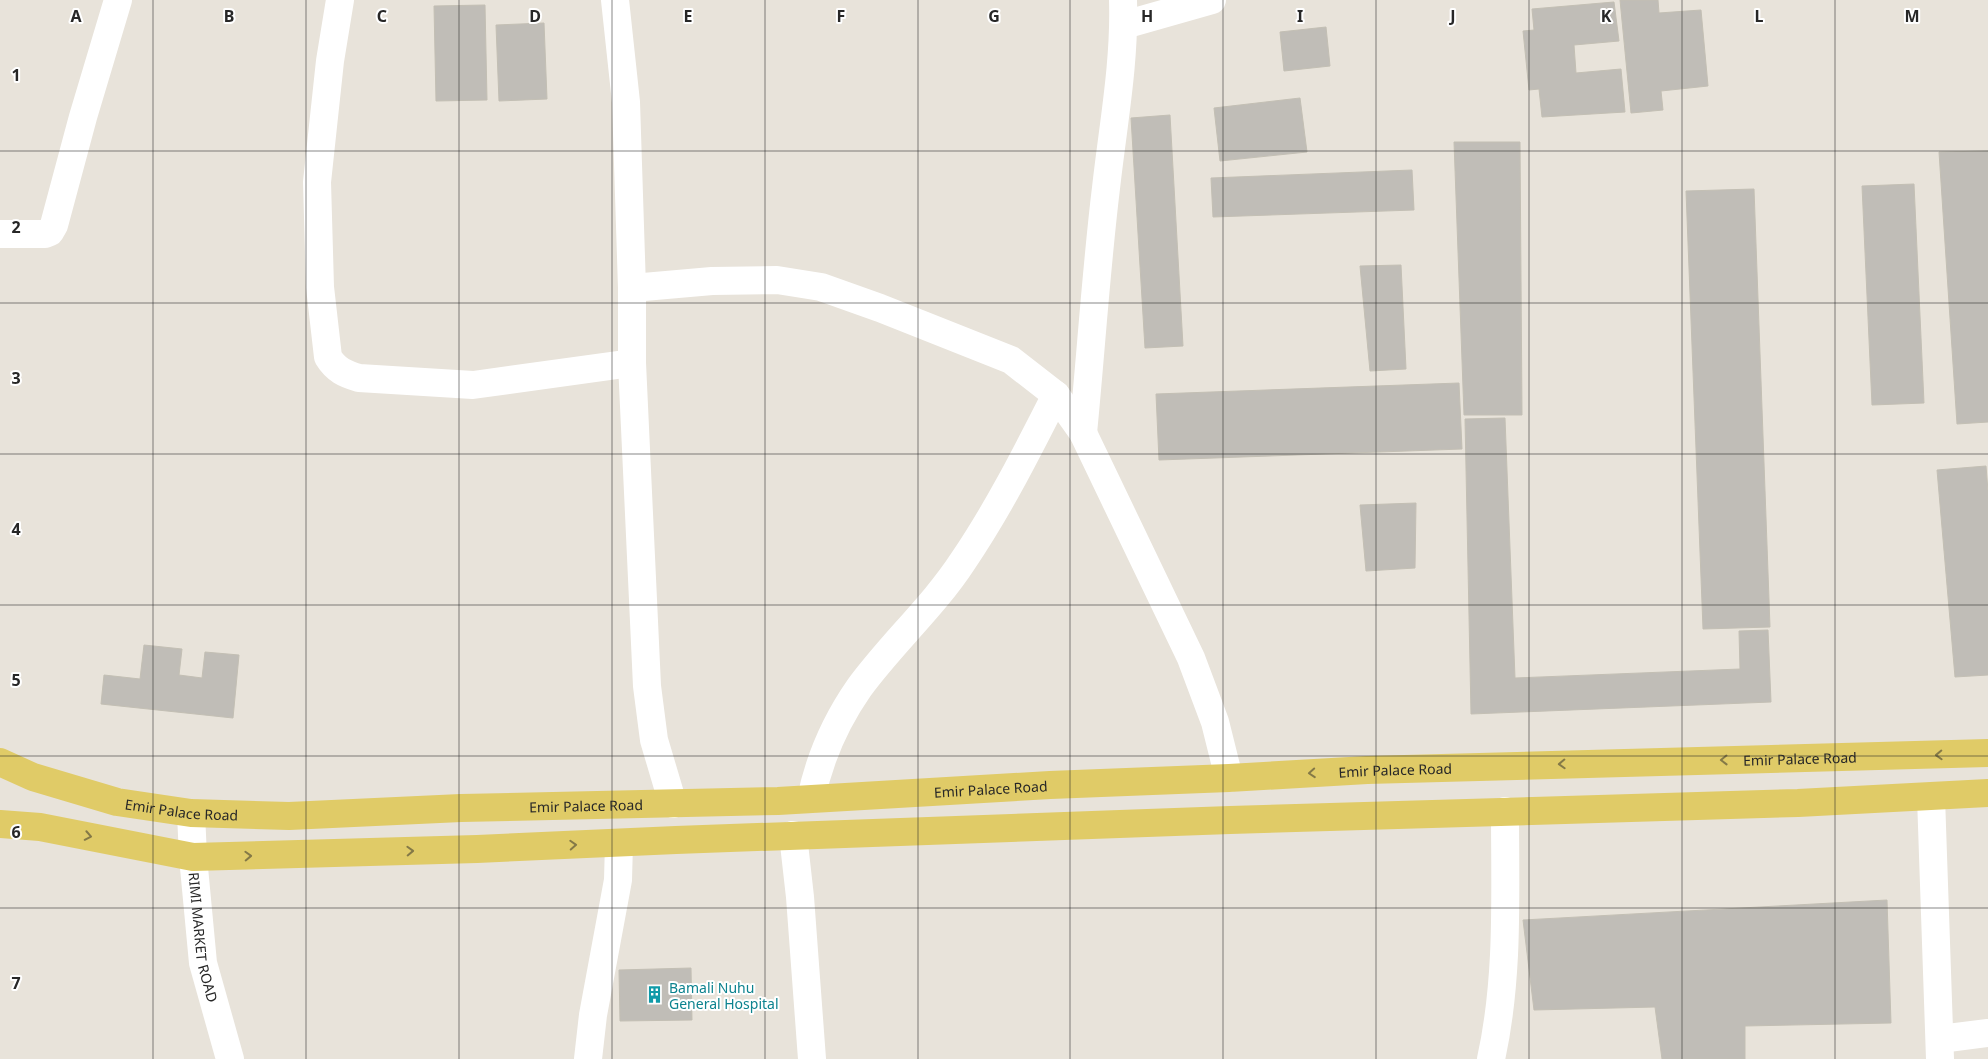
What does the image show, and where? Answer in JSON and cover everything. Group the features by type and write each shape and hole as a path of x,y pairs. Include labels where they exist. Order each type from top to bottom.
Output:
{"main road":[{"name":"Emir Palace Road","path":"0,762 33,777 117,802 191,813 289,816 462,808 811,799 1050,785 1367,770 1988,753"},
{"path":"0,768 33,777"},
{"path":"0,814 40,826 193,857 467,850 792,835 1798,803 1988,793"},
{"path":"0,824 40,826"}],"street":[{"path":"0,234 45,234 50,232 54,225 83,117 118,0"},
{"path":"340,0 330,61 317,182 320,287 328,356 334,366 346,375 359,378 473,385 632,363"},
{"path":"615,0 626,102 632,288 632,363 647,686 654,740 673,804"},
{"path":"1083,433 1093,309 1121,66 1123,13 1212,0"},
{"path":"632,288 712,281 777,280 822,288 880,308 1011,360 1056,395 1083,433 1191,658 1215,722 1229,778"},
{"path":"811,799 815,780 825,753 843,715 860,687 962,563 1009,488 1056,395"},
{"path":"1931,797 1940,1049 1988,1033"},
{"path":"1491,1059 1498,1031 1505,950 1505,811"},
{"name":"RIMI MARKET ROAD","path":"191,813 193,857 203,962 230,1059"},
{"path":"792,835 800,897 812,1059"},
{"path":"588,1059 618,880 618,842"}],"building":[{"path":"1620,0 1658,0 1659,13 1701,10 1708,86 1661,91 1663,110 1631,113"},
{"path":"1614,2 1619,41 1574,45 1576,73 1621,69 1625,112 1542,117 1539,89 1529,90 1523,31 1534,30 1532,9"},
{"path":"485,5 487,100 436,101 434,6"},
{"path":"544,23 547,99 499,101 496,25"},
{"path":"1326,27 1330,66 1284,71 1280,32"},
{"path":"1300,98 1307,152 1220,161 1214,108"},
{"path":"1170,115 1183,346 1145,348 1131,118"},
{"path":"1454,142 1520,142 1522,415 1464,415"},
{"path":"1988,151 1988,422 1957,424 1939,152"},
{"path":"1412,170 1414,210 1213,217 1211,178"},
{"path":"1914,184 1924,403 1872,405 1862,186"},
{"path":"1754,189 1770,627 1703,629 1686,191"},
{"path":"1401,265 1406,369 1370,371 1360,266"},
{"path":"1459,383 1462,449 1159,460 1156,394"},
{"path":"1505,418 1515,678 1740,669 1739,631 1768,630 1771,702 1471,714 1465,419"},
{"path":"1986,466 1988,491 1988,675 1955,677 1937,470"},
{"path":"1416,503 1415,568 1366,571 1360,505"},
{"path":"144,645 182,649 179,675 202,678 205,652 239,655 233,718 101,704 104,675 140,679"},
{"path":"1887,900 1891,1023 1745,1026 1745,1059 1662,1059 1655,1007 1534,1010 1523,920"},
{"name":"Bamali Nuhu General Hospital","path":"691,968 692,1020 620,1021 619,970"}],"place":[{"name":"Bamali Nuhu General Hospital","path":"655,995"}]}
